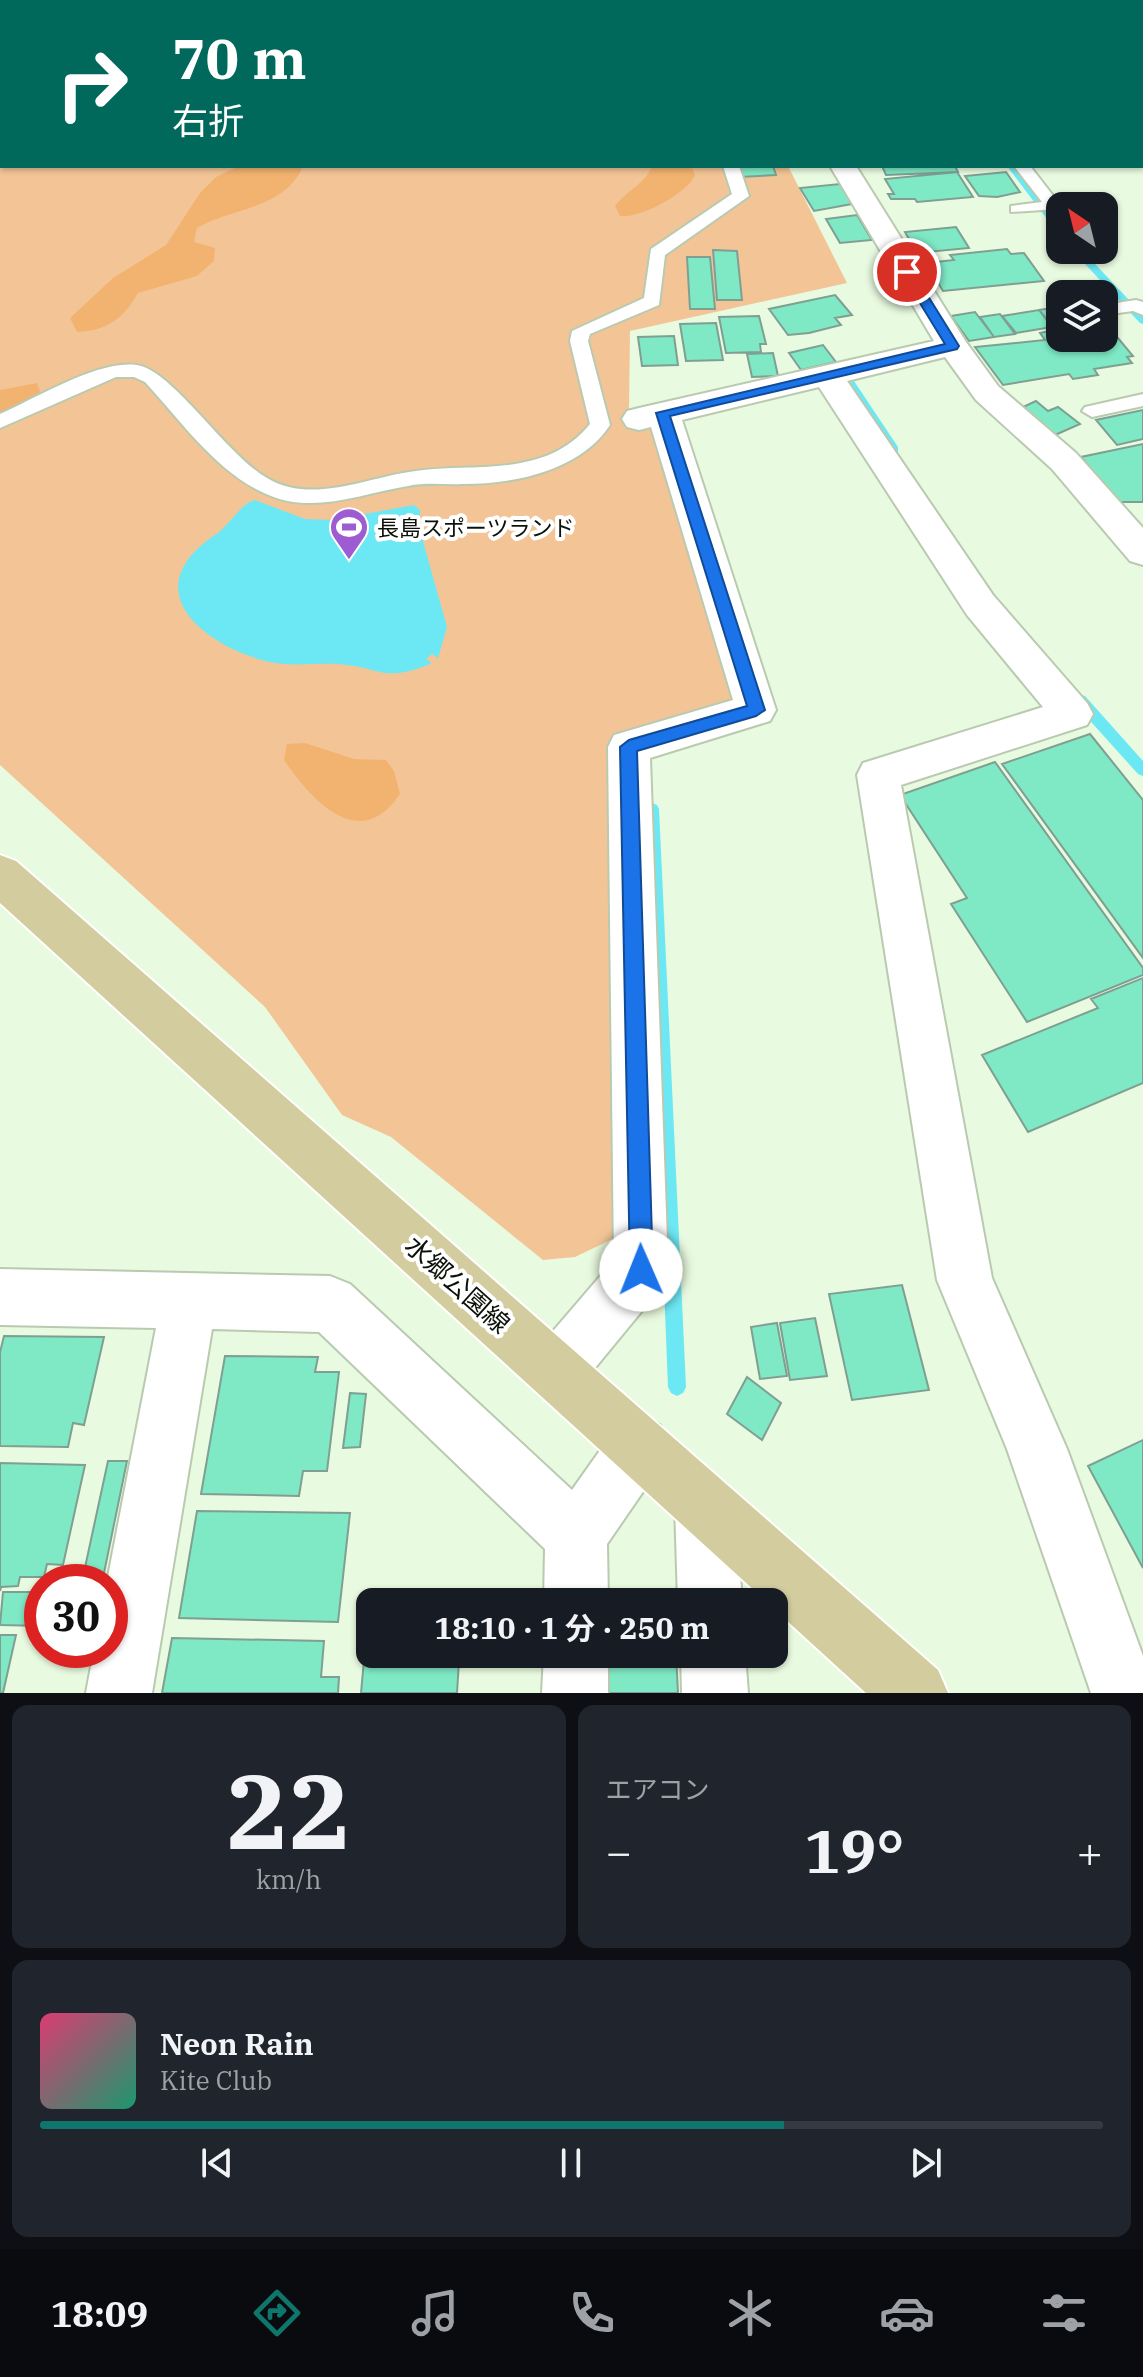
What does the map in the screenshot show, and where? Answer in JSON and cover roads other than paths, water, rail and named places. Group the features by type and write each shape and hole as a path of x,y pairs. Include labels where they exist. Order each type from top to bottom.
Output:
{"main road":[{"name":"水郷公園線","path":"0,875 915,1693"}],"street":[{"path":"844,168 953,346 987,393 1064,461 1143,552"},
{"path":"556,1371 641,1270 629,747 756,710 651,416 953,346"},
{"path":"827,375 980,605 1073,714 878,775 965,1280 1037,1449 1124,1693"},
{"path":"0,1297 330,1304 576,1536"},
{"path":"119,1693 189,1299"},
{"path":"576,1588 576,1536 639,1446"},
{"path":"705,1505 709,1588"},
{"path":"575,1693 576,1668"},
{"path":"714,1668 715,1693"}],"lane":[{"path":"0,422 113,371 137,371 152,378 262,485 291,493 318,496 429,475 468,478 534,466 590,442 600,425 579,341 581,331 653,301 657,253 741,196 732,168"},
{"path":"1017,209 1053,206 1024,168"},
{"path":"1092,411 1143,400"}],"water":[{"path":"255,500 305,519 332,520 414,505 420,510 419,527 447,627 438,658 432,654 426,659 432,663 392,673 337,664 274,663 241,653 199,627 186,611 179,593 180,575 192,555 245,505"}],"waterway":[{"path":"1013,168 1046,212"},
{"path":"1090,264 1143,321"},
{"path":"848,380 894,450"},
{"path":"1080,700 1143,770"},
{"path":"652,809 677,1387"}],"place":[{"name":"長島スポーツランド","path":"349,561"}]}
